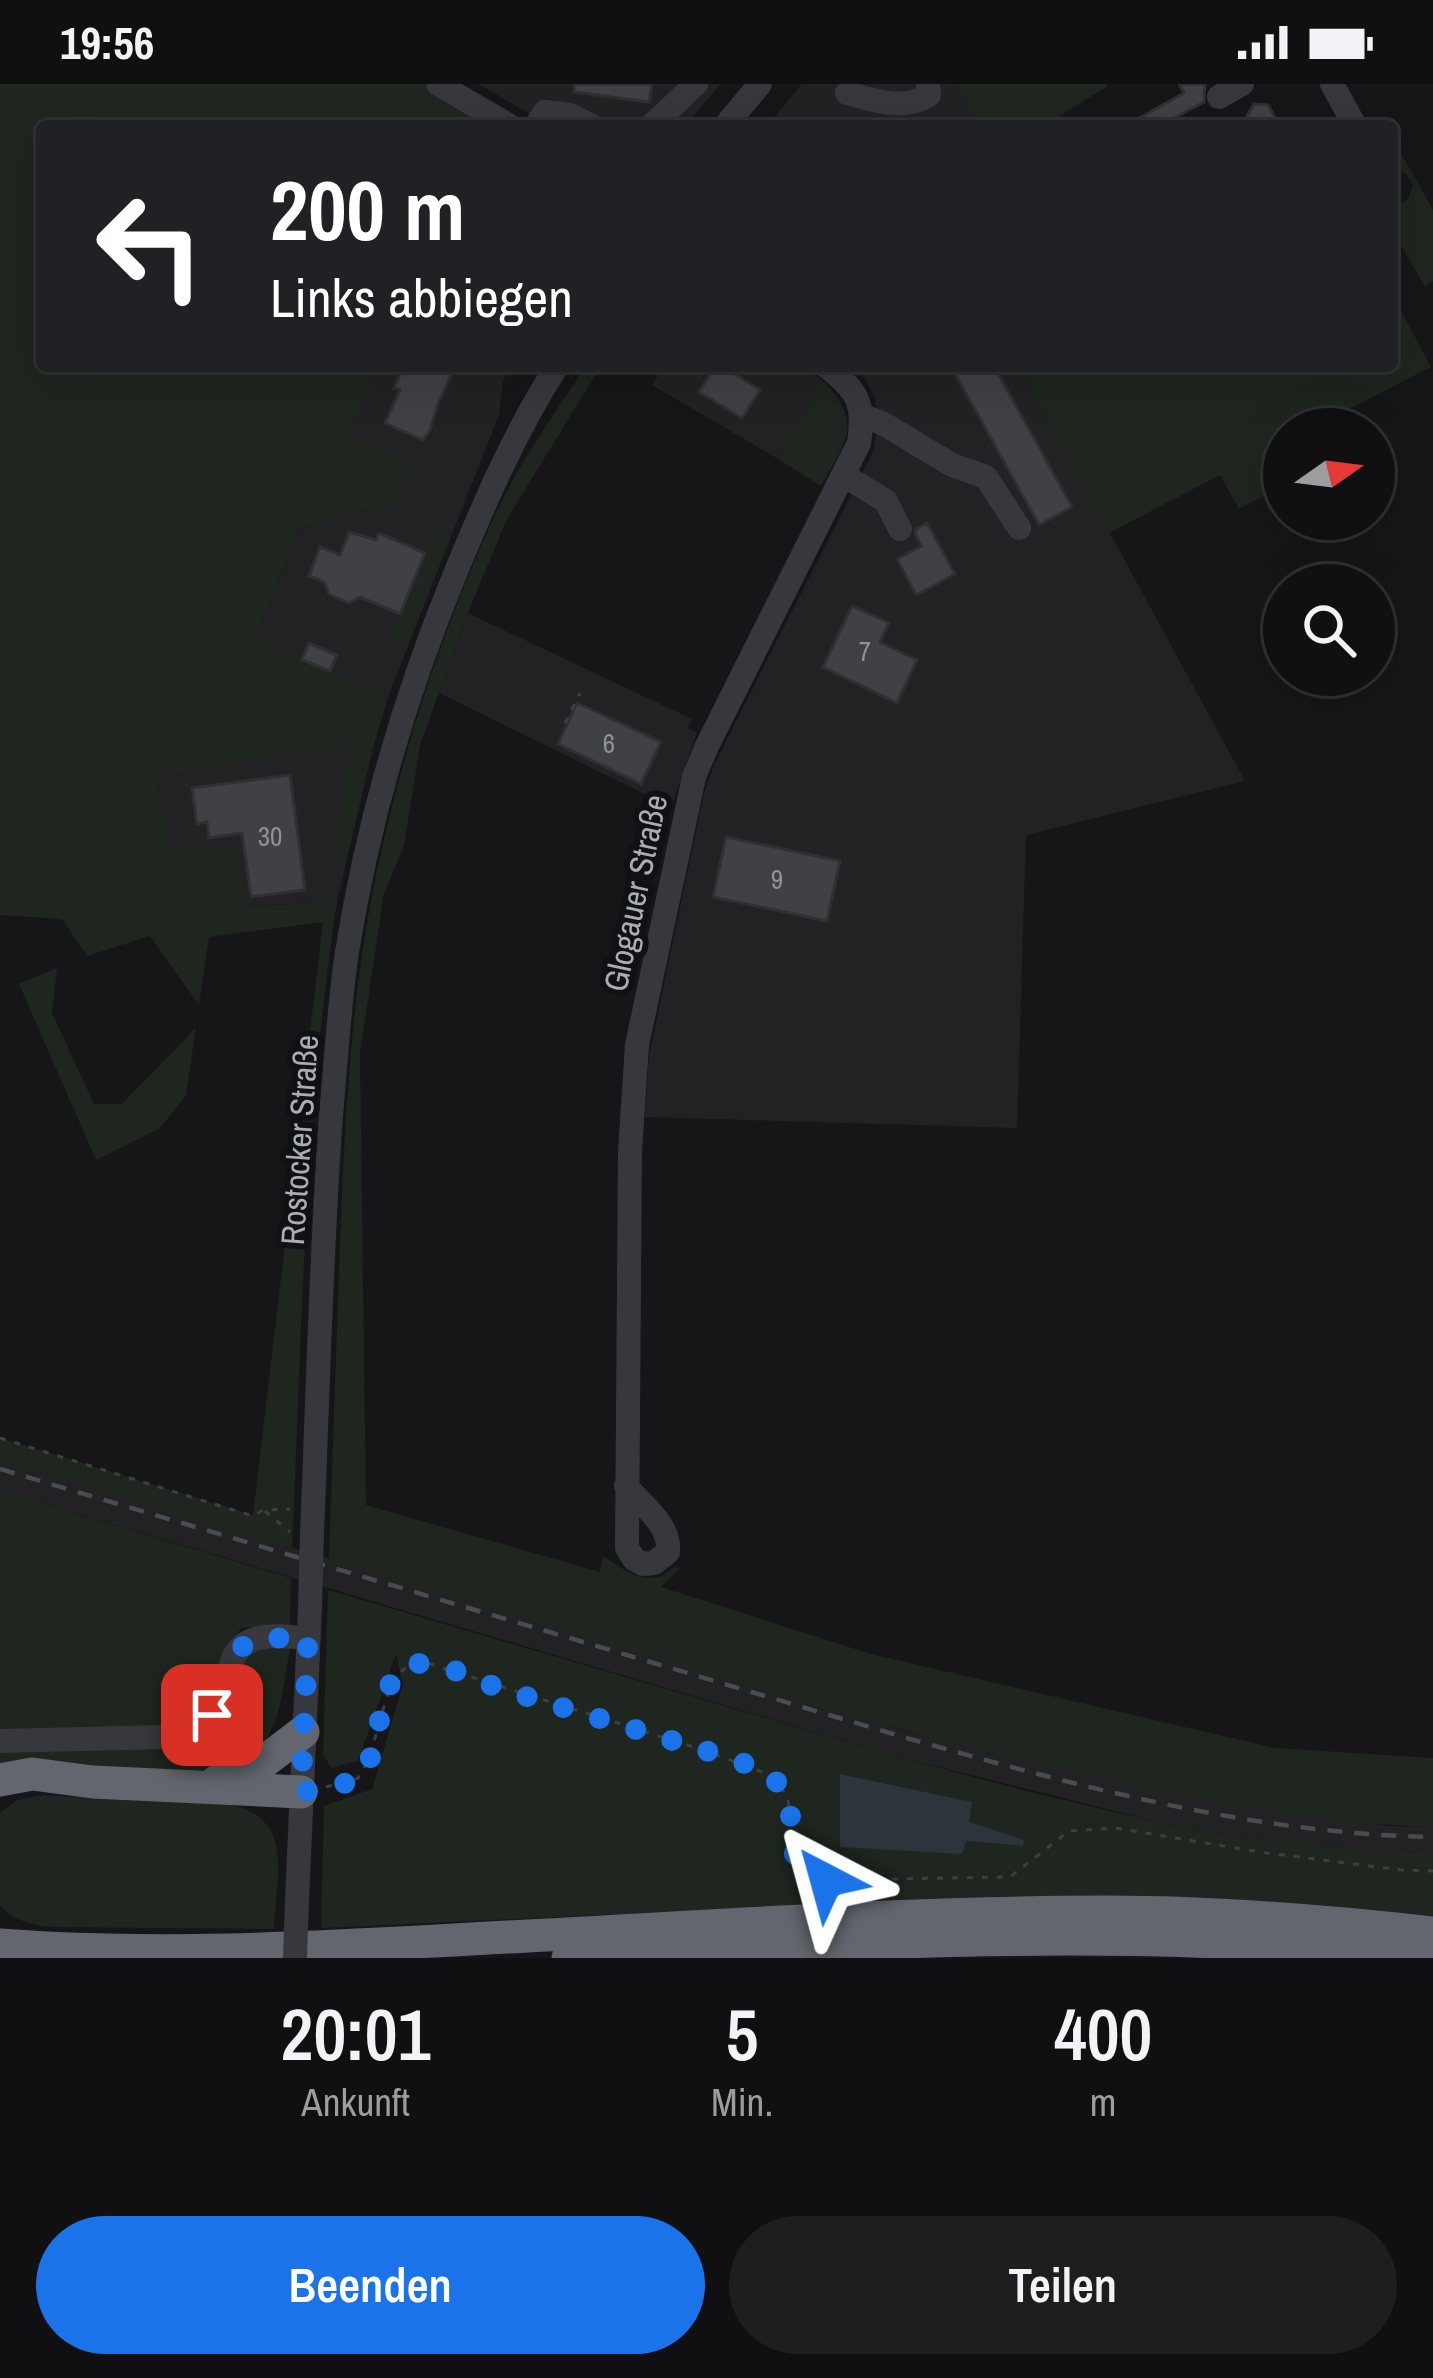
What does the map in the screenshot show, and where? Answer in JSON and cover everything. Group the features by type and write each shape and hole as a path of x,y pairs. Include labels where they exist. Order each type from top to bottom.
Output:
{"highway":[{"path":"199,1786 252,1771 303,1732"},
{"path":"0,1780 32,1774 93,1782 301,1792"},
{"path":"0,1804 47,1786 93,1782"},
{"path":"0,1945 255,1950 868,1918 1106,1912 1313,1920 1433,1933"},
{"path":"0,1920 10,1929 98,1950"},
{"path":"568,1958 1120,1938 1328,1947 1433,1958"}],"street":[{"path":"438,84 500,120"},
{"path":"657,120 696,84"},
{"path":"730,120 760,84"},
{"path":"848,93 897,105 915,103 929,94 928,84"},
{"path":"1220,98 1242,84"},
{"path":"1332,84 1352,120"},
{"path":"540,120 545,112 580,120"},
{"name":"Rostocker Straße","path":"295,1958 310,1607 304,1534 347,955 359,885 416,673 491,490 531,406 553,372"},
{"path":"834,372 856,394 862,415 952,465 986,477 1018,528"},
{"name":"Glogauer Straße","path":"626,1486 634,1071 686,807 707,746 860,443 862,415"},
{"path":"843,475 886,501 900,529"},
{"path":"0,1741 183,1734 212,1715 238,1649 248,1641 308,1639"}],"path":[{"path":"565,723 580,693"},
{"path":"0,1438 253,1516 263,1510 298,1509"},
{"path":"263,1510 304,1534"},
{"path":"301,1792 358,1778 368,1762 392,1679 408,1666 427,1663 766,1774 788,1799 795,1861 809,1875 826,1880 1010,1877 1069,1831 1116,1828 1258,1852 1433,1870"}],"shaded area":[{"path":"0,84 425,84 486,120 36,120 36,372 376,372 349,436 414,464 396,509 386,505 300,528 255,640 388,697 345,864 335,862 349,744 156,775 172,853 237,845 246,906 337,902 311,1144 292,1549 0,1460 0,1438 253,1515 323,922 209,937 199,1005 150,936 87,956 62,919 0,915"},
{"path":"479,84 721,84 690,120 540,120"},
{"path":"802,84 955,84 976,120 772,120"},
{"path":"955,84 1108,86 1053,120 976,120"},
{"path":"1398,148 1433,210 1433,281 1425,287 1398,240 1398,205 1408,199 1413,186 1398,170"},
{"path":"1398,305 1431,367 1351,408 1263,408 1263,496 1239,509 1220,475 1109,533 1022,372 1398,372"},
{"path":"376,372 508,372 499,415 388,697 255,641 300,528 387,505 396,508 414,464 349,436"},
{"path":"582,372 597,372 507,519 468,612 420,745 404,846 384,893 360,1053 366,1505 600,1572 603,1556 648,1578 680,1568 661,1587 871,1654 1275,1748 1433,1758 1433,1827 1248,1808 972,1748 695,1671 329,1560 349,1072 372,898 398,785 451,619 496,513"},
{"path":"660,372 811,372 823,381 778,459 652,385"},
{"path":"857,372 1022,372 1245,781 1026,835 1017,1128 645,1117 649,1056 704,793 874,450 878,419 866,380"},
{"path":"823,381 844,409 847,432 821,486 778,459"},
{"path":"438,527 451,532 406,648 388,647"},
{"path":"468,613 692,719 688,728 697,733 671,807 439,693"},
{"path":"349,743 373,748 337,902 245,906 172,854 156,775"},
{"path":"57,968 52,1013 94,1104 122,1104 196,1028 186,1095 160,1128 96,1160 19,984"},
{"path":"0,1460 908,1732 1387,1826 1433,1827 1433,1853 1244,1838 1174,1826 899,1757 0,1491"},
{"path":"0,1491 291,1578 290,1625 241,1628 225,1652 221,1682 189,1725 0,1736"},
{"path":"328,1590 1026,1791 1244,1838 1433,1853 1433,1920 1273,1902 1010,1896 321,1928 324,1806 372,1789 403,1685 396,1654 358,1761 332,1768 323,1755","holes":["840,1774 971,1802 968,1822 1023,1846 965,1841"]},
{"path":"254,1647 290,1647 282,1697 269,1734 242,1759 191,1772 0,1771 0,1746 181,1741"},
{"path":"840,1774 972,1802 969,1822 1024,1840 1023,1846 966,1841 962,1854 840,1847"},
{"path":"42,1795 226,1804 248,1811 263,1821 277,1850 274,1929 54,1927 12,1916 0,1906 0,1813 17,1800"}],"building":[{"path":"575,84 652,84 649,102 574,92"},
{"path":"1179,84 1205,84 1204,102 1170,120 1136,120 1184,93"},
{"path":"1254,104 1268,105 1277,120 1245,120"},
{"path":"401,372 452,372 423,440 385,423 400,390 394,388"},
{"path":"711,372 732,372 760,390 742,418 699,392"},
{"path":"954,372 997,372 1072,507 1039,525"},
{"path":"927,523 955,574 916,595 897,559 922,546 916,529"},
{"path":"349,532 376,540 379,533 425,553 400,614 360,597 349,603 329,594 324,582 309,576 320,547 340,555"},
{"path":"852,606 889,623 880,642 917,660 897,703 823,667"},
{"path":"309,643 337,655 330,671 302,660"},
{"path":"577,703 661,742 641,784 558,744"},
{"path":"290,775 305,890 251,897 242,833 209,838 207,822 197,824 192,788"},
{"path":"726,837 840,861 827,921 713,897"}],"railway":[{"path":"0,1469 1039,1774 1235,1817 1367,1834 1433,1837"}],"route":[{"path":"212,1715 238,1649 248,1641 275,1636 308,1639 301,1792 341,1784 358,1778 368,1762 392,1679 408,1666 427,1663 766,1774 788,1799 795,1861 809,1875 826,1880"}]}
